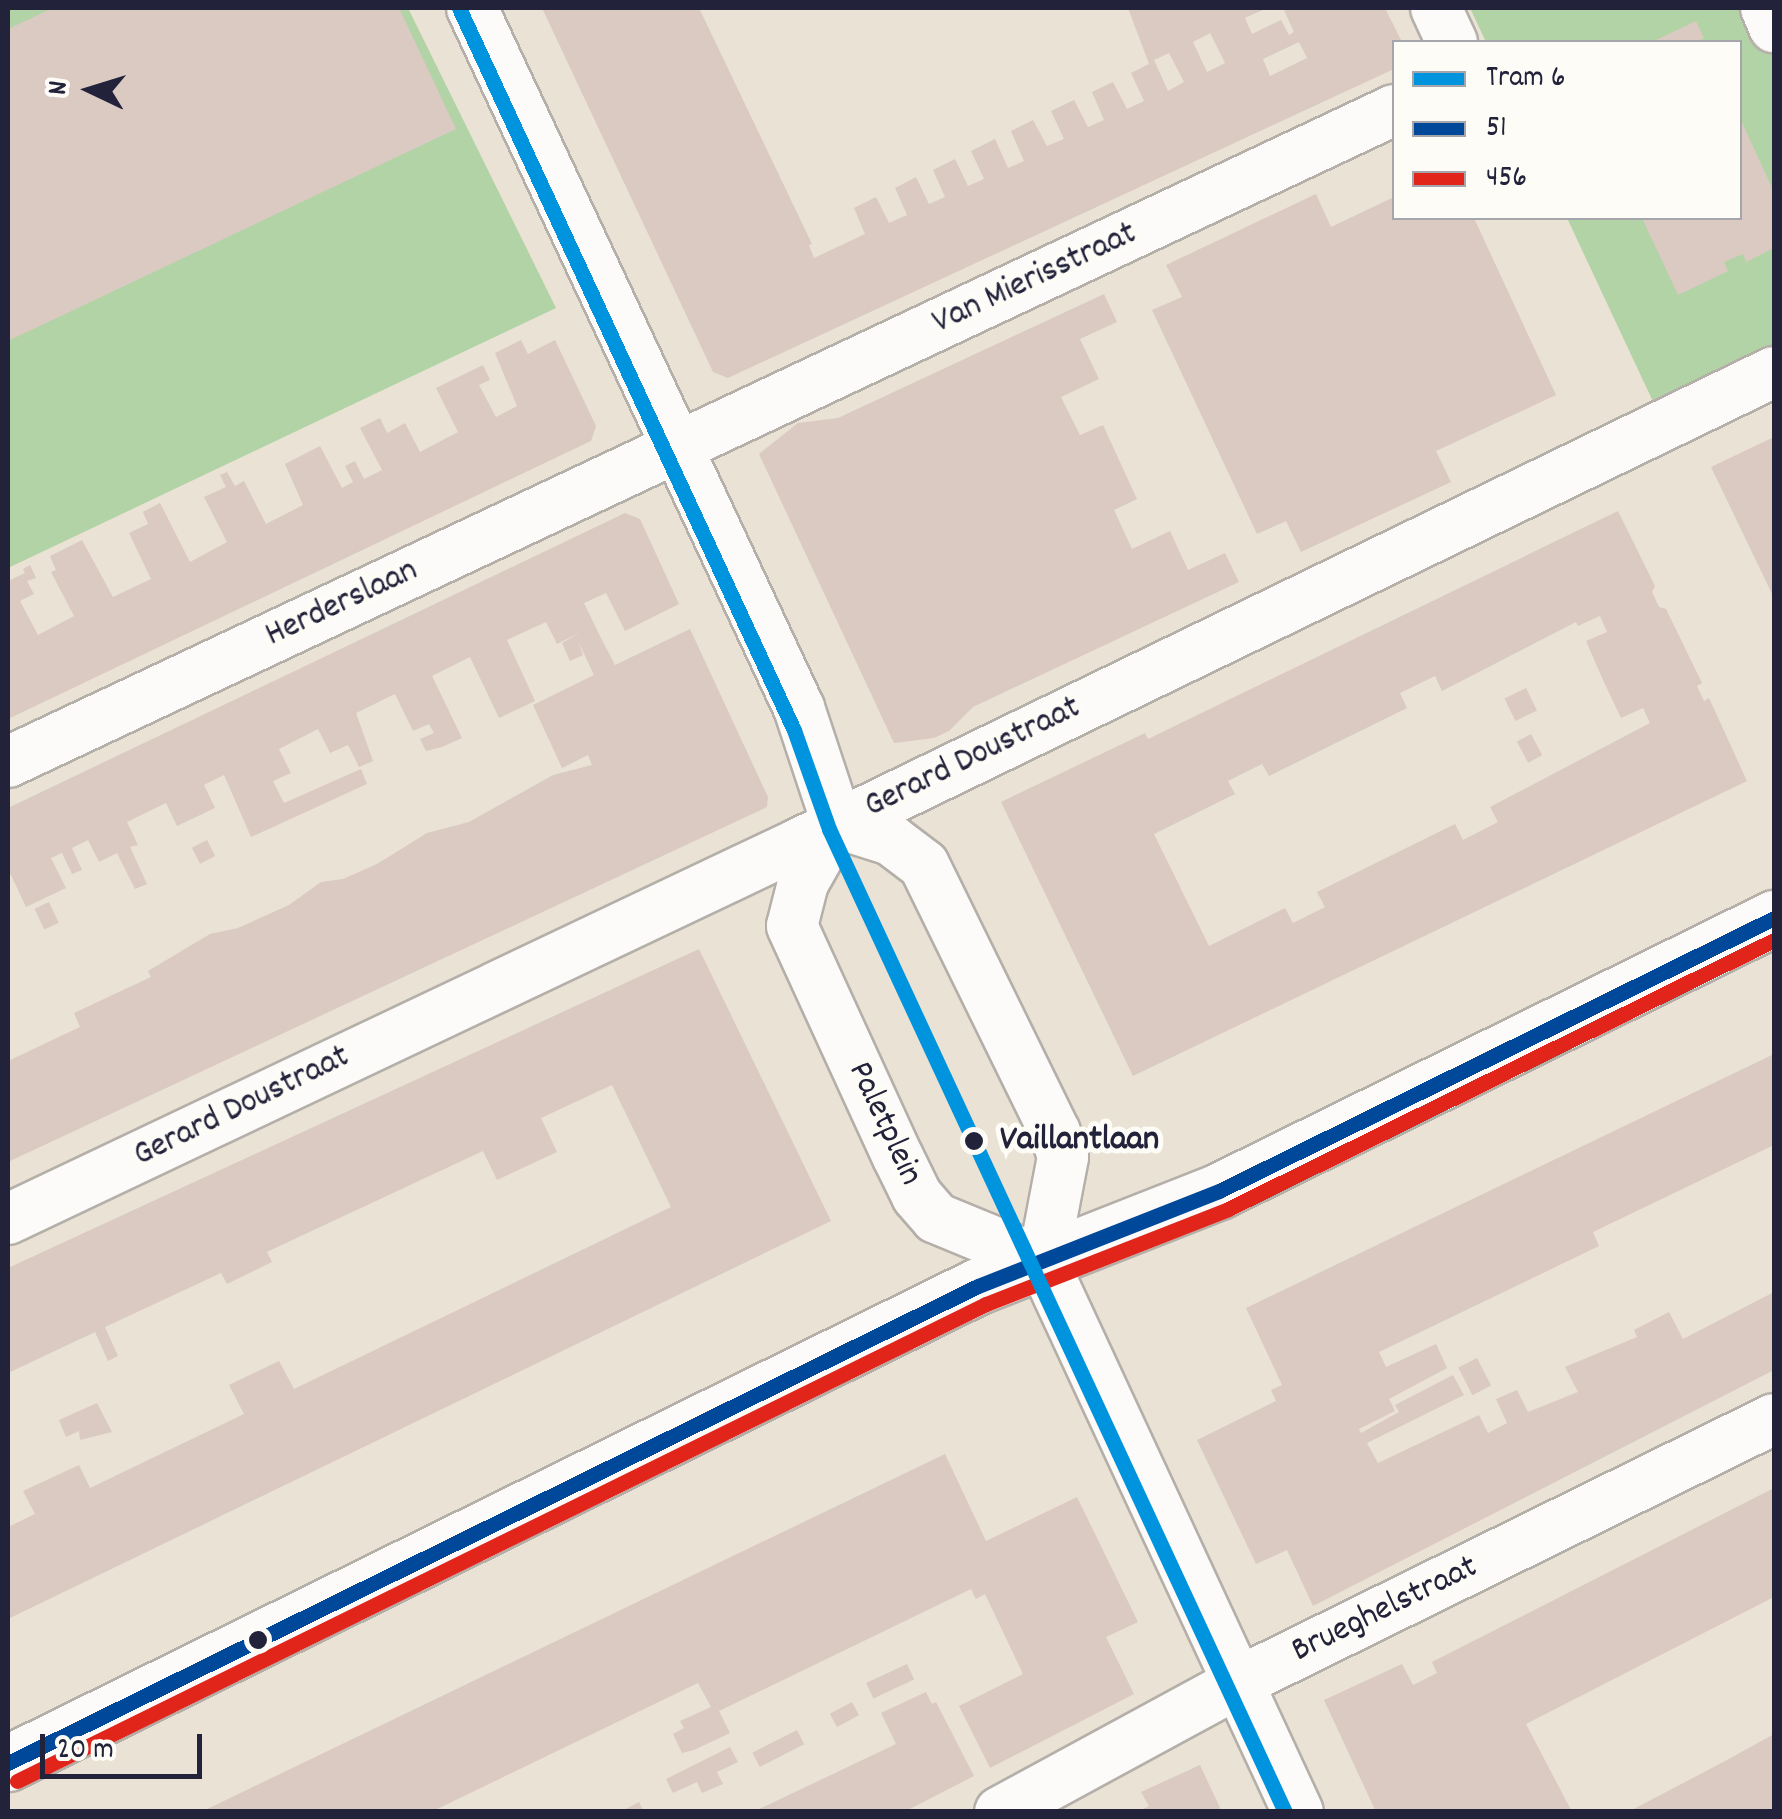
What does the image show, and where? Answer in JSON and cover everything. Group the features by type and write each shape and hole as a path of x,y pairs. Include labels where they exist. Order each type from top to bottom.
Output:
{"main road":[{"path":"8,1764 918,1314 1218,1191 1774,918"}],"street":[{"path":"472,8 799,708 838,823 891,840 924,865 1055,1132 1062,1157 1042,1262 1298,1812"},
{"path":"1436,8 1451,40"},
{"path":"1766,8 1774,27"},
{"name":"Van Mierisstraat","path":"676,446 1392,111"},
{"name":"Gerard Doustraat","path":"8,1219 1774,372"},
{"name":"Herderslaan","path":"8,762 676,446"},
{"name":"Paletplein","path":"838,823 803,883 792,926 898,1158 917,1196 936,1218 1042,1262"},
{"name":"Brueghelstraat","path":"1000,1812 1238,1684 1774,1418"}],"green space":[{"path":"8,8 408,8 556,308 8,568"},
{"path":"1470,8 1758,8 1774,45 1774,354 1656,408 1568,220 1742,220 1742,40 1485,40"}],"building":[{"path":"53,8 399,8 456,129 8,341 8,29"},
{"path":"542,8 699,8 812,244 809,245 814,258 865,234 854,208 876,197 889,223 907,215 895,188 916,177 929,204 945,197 933,170 955,159 968,186 984,179 971,151 995,139 1008,168 1024,161 1011,131 1033,120 1047,146 1064,139 1051,111 1074,100 1088,127 1104,120 1092,92 1113,82 1127,109 1144,101 1131,73 1149,64 1128,8 1267,8 1245,18 1252,34 1281,20 1289,35 1294,32 1283,8 1385,8 1401,40 1392,40 1392,70 728,378 713,372","holes":["1210,33 1225,63 1207,72 1193,42","1299,42 1307,58 1270,76 1263,59","1169,53 1184,82 1168,91 1154,60"]},
{"path":"1696,21 1704,38 1700,40 1656,40"},
{"path":"1742,122 1774,192 1774,248 1746,262 1743,254 1724,262 1728,271 1678,295 1643,220 1742,220"},
{"path":"1316,194 1331,227 1392,198 1392,220 1475,220 1556,395 1436,451 1451,482 1301,552 1286,521 1257,534 1152,310 1182,297 1166,265"},
{"path":"1104,294 1117,322 1080,339 1099,379 1061,397 1080,435 1103,425 1137,499 1114,510 1132,549 1170,531 1188,570 1225,553 1239,582 973,707 949,731 934,738 894,743 759,454 798,423 838,418"},
{"path":"521,340 528,354 555,340 596,426 591,441 8,719 8,581 25,573 23,569 30,565 36,578 27,581 34,594 20,601 38,635 74,616 51,572 56,570 50,556 82,540 113,597 151,579 129,533 148,524 143,512 160,503 190,562 227,542 204,497 226,487 220,475 227,472 235,486 244,481 266,524 303,505 285,464 320,446 342,488 353,482 345,466 355,461 364,479 382,470 360,428 380,418 387,433 405,423 420,452 458,432 436,388 483,365 490,380 479,385 496,417 517,406 495,353"},
{"path":"1774,437 1774,598 1711,467"},
{"path":"1618,511 1655,586 1652,592 1659,607 1666,609 1702,683 1697,686 1704,701 1709,698 1747,781 1133,1076 1001,802 1145,733 1148,739","holes":["1600,616 1607,632 1586,641 1603,680 1621,718 1643,708 1650,723 1490,807 1498,822 1463,840 1455,824 1317,892 1325,907 1293,923 1285,908 1209,946 1154,834 1235,794 1228,781 1262,764 1269,776 1407,708 1400,693 1435,676 1442,691 1576,622 1578,626"]},
{"path":"625,513 640,519 679,604 625,631 606,593 584,603 615,665 690,629 768,797 767,807 8,1162 8,1061 80,1027 74,1013 151,977 148,971 210,934 238,928 289,905 321,882 343,879 377,864 427,833 469,822 553,775 592,765 588,755 562,768 533,705 594,675 578,641 583,655 570,661 562,643 581,632 557,644 546,622 507,640 535,701 499,718 470,657 432,676 462,738 426,751 420,739 434,733 429,724 413,731 395,694 356,713 373,761 359,767 348,745 330,753 318,729 279,749 291,773 273,781 284,803 361,769 367,784 251,837 224,775 204,785 215,808 177,826 166,803 127,822 138,845 130,847 147,884 135,889 117,853 99,862 88,840 72,848 82,870 72,874 62,853 51,858 66,888 26,907 11,875 8,877 8,808"},
{"path":"1526,688 1537,710 1515,721 1504,699"},
{"path":"1531,734 1542,755 1528,763 1517,742"},
{"path":"207,840 215,856 200,864 192,848"},
{"path":"49,902 59,923 44,930 34,909"},
{"path":"699,949 831,1221 8,1619 8,1527 35,1514 23,1491 79,1465 90,1488 244,1414 229,1385 279,1361 294,1389 671,1207 612,1085 541,1118 557,1152 497,1180 483,1151 267,1252 272,1262 227,1284 221,1273 105,1327 118,1356 108,1361 95,1332 8,1373 8,1268"},
{"path":"1774,1054 1774,1145 1593,1232 1599,1246 1379,1352 1386,1367 1436,1344 1447,1368 1389,1399 1395,1411 1359,1429 1361,1433 1399,1412 1395,1405 1453,1375 1464,1395 1367,1443 1378,1463 1479,1415 1488,1433 1507,1423 1496,1399 1517,1390 1528,1412 1578,1392 1565,1367 1637,1337 1634,1330 1669,1312 1683,1339 1774,1292 1774,1370 1313,1606 1287,1550 1256,1564 1197,1440 1276,1401 1271,1390 1282,1385 1246,1308"},
{"path":"1477,1358 1491,1386 1472,1395 1458,1368"},
{"path":"97,1403 112,1432 80,1440 79,1431 66,1437 59,1420"},
{"path":"945,1454 986,1541 1077,1497 1138,1622 1106,1637 1134,1694 990,1768 959,1706 1023,1674 985,1594 976,1599 971,1589 719,1711 730,1733 694,1750 682,1753 673,1734 684,1728 680,1721 711,1707 698,1683 431,1812 201,1812"},
{"path":"1774,1488 1774,1597 1526,1724 1572,1812 1376,1812 1324,1700 1402,1664 1413,1685 1437,1673 1432,1662"},
{"path":"907,1664 914,1679 873,1698 866,1683"},
{"path":"926,1692 932,1704 936,1702 974,1776 904,1812 753,1812 896,1744 881,1713"},
{"path":"852,1702 859,1715 837,1727 830,1714"},
{"path":"797,1730 804,1744 760,1767 752,1753"},
{"path":"1774,1734 1774,1812 1628,1812 1727,1760"},
{"path":"730,1747 738,1762 717,1772 723,1784 702,1793 697,1782 673,1793 666,1779"},
{"path":"1200,1765 1222,1812 1138,1812 1149,1806 1141,1792"},
{"path":"639,1802 644,1812 620,1812"}],"tram line":[{"name":"6","path":"459,8 794,730 829,829 1285,1812"}],"transit line":[{"name":"51","path":"8,1763 978,1286 1219,1191 1774,918"},
{"name":"456","path":"17,1781 986,1304 1228,1209 1774,940"}],"place":[{"name":"Vaillantlaan","path":"974,1141"}]}
